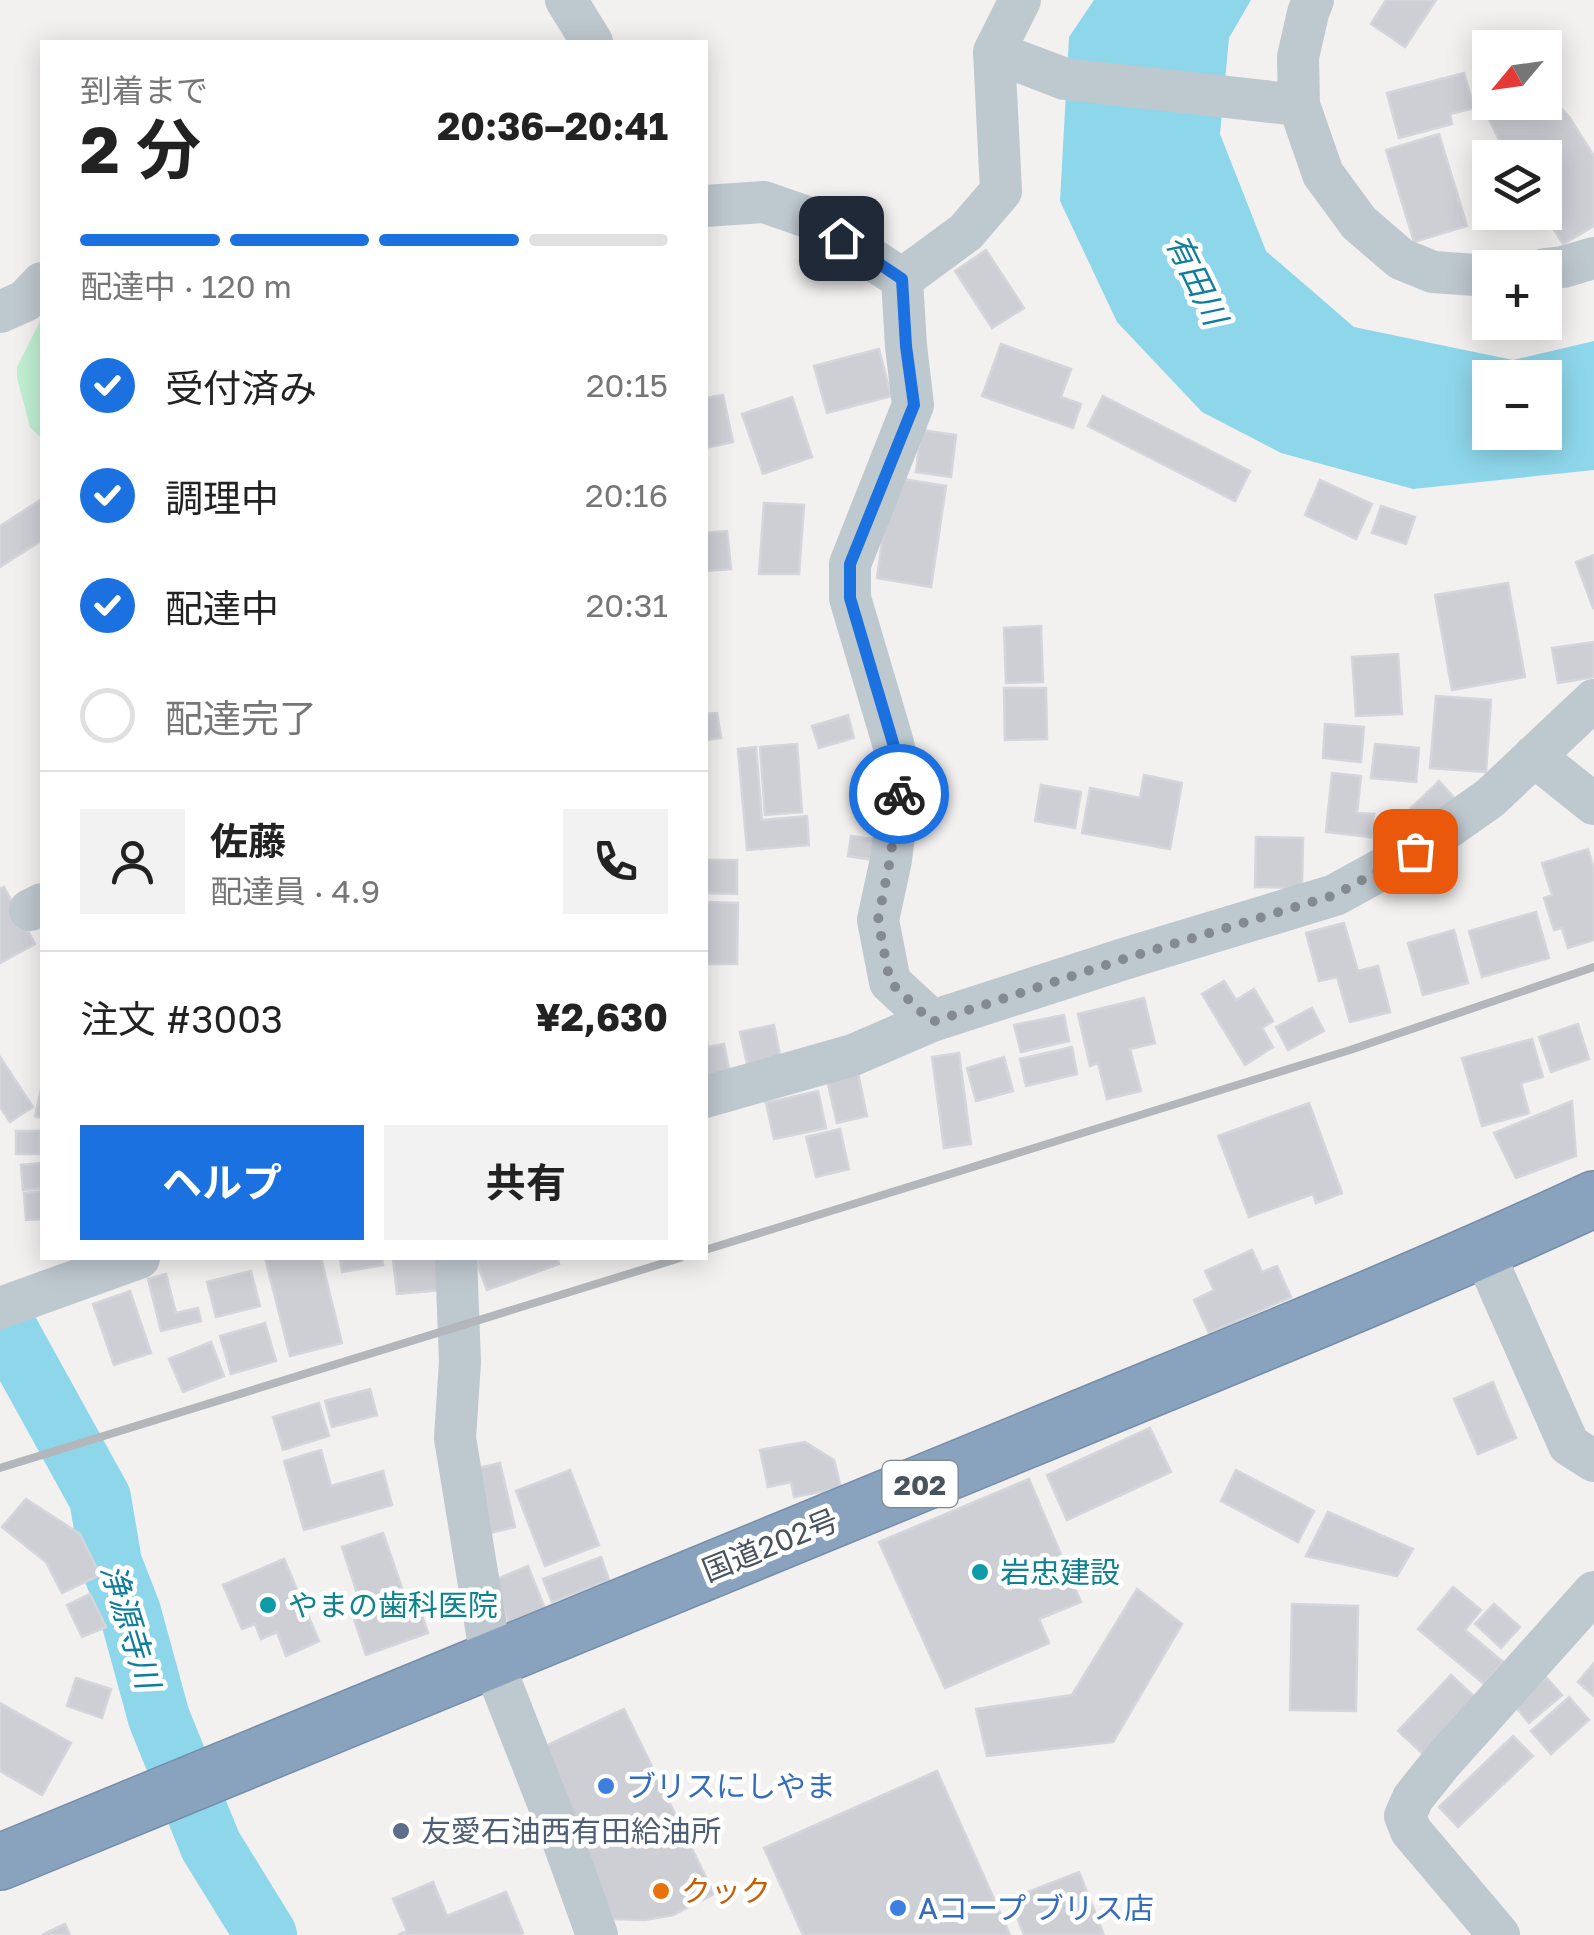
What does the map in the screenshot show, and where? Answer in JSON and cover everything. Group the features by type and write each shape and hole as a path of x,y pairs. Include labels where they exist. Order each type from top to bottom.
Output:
{"highway":[{"name":"国道202号","path":"0,1862 1483,1252 1594,1199"}],"street":[{"path":"566,0 591,40"},
{"path":"902,279 966,232 1001,191 994,52 1020,0"},
{"path":"1313,0 1298,57 1299,106 1323,174 1359,223 1401,259 1433,272 1472,275"},
{"path":"994,52 1065,79 1299,106"},
{"path":"708,206 764,202 810,218 902,279"},
{"path":"1562,268 1594,258"},
{"path":"902,279 914,405 850,564 850,598 901,779 878,920 890,982 932,1022"},
{"path":"0,312 26,301 40,285"},
{"path":"708,1096 853,1055 932,1022 1335,895 1415,851 1490,798 1594,700"},
{"path":"1534,756 1594,804"},
{"path":"1483,1252 1569,1445 1594,1461"},
{"path":"0,1308 133,1260"},
{"path":"456,1260 460,1362 456,1438 491,1658 596,1935"},
{"path":"1498,1935 1411,1830 1406,1816 1413,1798 1440,1763 1594,1592"}],"green space":[{"path":"40,321 40,437 30,427 17,367"}],"water":[{"name":"有田川","path":"1094,0 1251,0 1229,38 1220,134 1266,251 1354,327 1513,360 1594,341 1594,470 1413,489 1281,453 1202,412 1117,322 1060,201 1069,37"}],"building":[{"path":"1386,0 1436,0 1405,47 1371,24"},
{"path":"1464,73 1472,108 1450,114 1452,124 1399,138 1387,93"},
{"path":"1562,109 1594,156 1594,226 1563,244 1554,230 1562,230 1562,140 1499,140 1489,120 1562,120"},
{"path":"1439,134 1467,226 1414,242 1386,150"},
{"path":"986,250 1024,308 992,328 955,271"},
{"path":"1001,344 1071,369 1061,397 1081,404 1073,428 982,396"},
{"path":"879,349 891,396 827,413 814,366"},
{"path":"723,395 733,442 708,447 708,398"},
{"path":"1103,396 1250,471 1235,501 1088,426"},
{"path":"792,397 812,457 763,474 742,414"},
{"path":"921,430 956,435 951,477 916,472"},
{"path":"891,477 946,486 931,587 877,578"},
{"path":"1320,480 1372,504 1356,539 1305,515"},
{"path":"40,500 40,541 0,567 0,526"},
{"path":"764,503 804,505 799,574 759,574"},
{"path":"1381,506 1415,517 1406,544 1372,533"},
{"path":"727,531 731,569 708,571 708,533"},
{"path":"1594,555 1594,608 1593,608 1576,562"},
{"path":"1508,583 1525,677 1452,690 1435,595"},
{"path":"1041,626 1043,682 1006,683 1004,628"},
{"path":"1594,642 1594,677 1558,683 1552,648"},
{"path":"1398,654 1402,714 1356,716 1352,657"},
{"path":"1004,688 1046,688 1047,739 1005,740"},
{"path":"1436,696 1491,700 1486,772 1430,768"},
{"path":"717,713 721,738 708,740 708,714"},
{"path":"848,715 854,738 819,748 812,726"},
{"path":"1325,724 1364,727 1361,762 1323,758"},
{"path":"797,744 802,812 765,815 760,747"},
{"path":"1375,744 1419,748 1416,782 1371,778"},
{"path":"756,747 762,820 807,816 809,845 747,850 738,749"},
{"path":"1332,773 1361,776 1357,813 1374,814 1371,837 1326,832"},
{"path":"1144,775 1182,783 1170,849 1082,833 1090,788 1140,798"},
{"path":"1439,781 1459,803 1432,830 1411,808"},
{"path":"1041,785 1081,792 1075,828 1035,821"},
{"path":"851,836 881,840 878,861 848,856"},
{"path":"1256,837 1303,838 1302,888 1255,887"},
{"path":"1588,849 1594,869 1594,940 1568,948 1562,928 1554,930 1544,898 1552,895 1542,863"},
{"path":"708,860 737,860 737,894 708,893"},
{"path":"4,887 35,944 0,963 0,889"},
{"path":"708,902 738,903 737,964 708,964"},
{"path":"1536,912 1549,958 1482,977 1469,931"},
{"path":"1344,923 1358,971 1378,966 1390,1012 1350,1022 1337,977 1319,981 1306,933"},
{"path":"1454,930 1468,983 1423,995 1408,943"},
{"path":"1224,981 1236,1000 1254,989 1273,1021 1262,1028 1273,1047 1245,1065 1202,994"},
{"path":"1144,998 1155,1043 1130,1049 1141,1091 1107,1099 1098,1063 1090,1066 1078,1014"},
{"path":"1312,1008 1324,1031 1288,1050 1276,1027"},
{"path":"1064,1015 1069,1041 1021,1052 1014,1025"},
{"path":"1578,1024 1589,1059 1551,1072 1539,1037"},
{"path":"774,1025 781,1061 748,1068 740,1032"},
{"path":"1532,1039 1543,1077 1521,1083 1529,1113 1482,1126 1462,1058"},
{"path":"724,1044 730,1073 708,1077 708,1047"},
{"path":"1072,1047 1077,1074 1026,1086 1020,1059"},
{"path":"959,1053 971,1144 944,1148 932,1057"},
{"path":"0,1057 33,1107 10,1122 0,1107"},
{"path":"1004,1057 1013,1091 976,1101 967,1068"},
{"path":"858,1073 867,1116 837,1123 827,1080"},
{"path":"818,1091 826,1128 774,1139 766,1103"},
{"path":"1572,1101 1576,1156 1516,1178 1494,1133"},
{"path":"1309,1103 1342,1193 1316,1203 1313,1194 1249,1217 1218,1136"},
{"path":"840,1129 849,1169 816,1177 806,1137"},
{"path":"16,1131 39,1131 39,1154 16,1154"},
{"path":"40,1163 40,1188 23,1190 21,1165"},
{"path":"40,1191 40,1219 26,1220 24,1193"},
{"path":"1252,1250 1262,1272 1277,1266 1291,1297 1209,1333 1194,1300 1214,1290 1205,1271"},
{"path":"266,1260 321,1260 342,1343 290,1356"},
{"path":"340,1260 382,1260 383,1265 342,1272"},
{"path":"393,1260 438,1260 442,1290 397,1294"},
{"path":"476,1260 558,1260 559,1264 487,1290"},
{"path":"251,1271 260,1306 216,1317 207,1282"},
{"path":"166,1274 176,1313 198,1308 201,1321 161,1331 148,1279"},
{"path":"130,1291 151,1353 114,1365 93,1304"},
{"path":"265,1323 276,1361 231,1374 220,1336"},
{"path":"211,1342 224,1376 183,1392 169,1359"},
{"path":"1493,1382 1516,1438 1478,1454 1454,1399"},
{"path":"370,1389 377,1415 332,1427 325,1401"},
{"path":"319,1403 329,1436 283,1450 273,1417"},
{"path":"1150,1428 1171,1472 1067,1520 1047,1475"},
{"path":"805,1442 834,1460 841,1488 794,1497 791,1482 768,1487 760,1450"},
{"path":"321,1450 331,1486 383,1471 392,1505 304,1530 284,1461"},
{"path":"500,1463 515,1527 486,1534 471,1470"},
{"path":"570,1470 599,1545 545,1566 516,1491"},
{"path":"1236,1470 1314,1511 1298,1542 1221,1501"},
{"name":"岩忠建設","path":"1029,1479 1081,1602 1039,1619 1049,1643 945,1688 879,1542"},
{"path":"26,1499 80,1534 100,1575 62,1593 46,1562 2,1527"},
{"path":"1328,1512 1413,1549 1397,1576 1306,1556"},
{"path":"383,1533 402,1588 360,1602 342,1547"},
{"path":"601,1557 609,1580 552,1602 543,1579"},
{"name":"やまの歯科医院","path":"284,1559 319,1641 286,1656 277,1632 261,1639 255,1624 242,1629 223,1585"},
{"path":"528,1566 545,1609 509,1623 492,1581"},
{"path":"1453,1587 1481,1610 1465,1630 1503,1662 1484,1684 1418,1629"},
{"path":"1137,1589 1182,1624 1113,1742 987,1756 976,1709 1072,1695"},
{"path":"90,1594 106,1627 82,1637 67,1605"},
{"path":"415,1595 428,1633 366,1655 353,1616"},
{"path":"1292,1604 1358,1606 1356,1711 1290,1710"},
{"path":"1494,1604 1520,1627 1501,1648 1475,1624"},
{"path":"1594,1663 1594,1696 1578,1682"},
{"path":"1451,1675 1476,1698 1423,1754 1398,1731"},
{"path":"1546,1677 1562,1695 1529,1723 1514,1705"},
{"path":"76,1678 111,1689 102,1718 67,1706"},
{"path":"1569,1697 1589,1720 1551,1754 1531,1731"},
{"path":"0,1703 71,1743 42,1795 0,1771"},
{"path":"624,1709 714,1894 673,1915 645,1920 613,1919 539,1749"},
{"path":"1513,1736 1533,1756 1458,1827 1439,1807"},
{"path":"937,1771 1010,1935 803,1935 764,1848"},
{"path":"1079,1872 1104,1935 1024,1935 1010,1899"},
{"path":"433,1882 447,1916 506,1892 523,1933 398,1935 407,1931 393,1899"},
{"path":"65,1924 70,1935 42,1935"}],"waterway":[{"name":"浄源寺川","path":"0,1317 100,1498 111,1563 130,1612 159,1718 211,1846 266,1935"}],"railway":[{"path":"708,1249 1350,1050 1594,967"},
{"path":"0,1468 674,1260"}],"way so far":[{"path":"899,794 878,920 890,982 932,1022 1335,895 1415,851"}],"place":[{"name":"岩忠建設","path":"980,1572"},
{"name":"やまの歯科医院","path":"268,1605"},
{"name":"ブリスにしやま","path":"606,1786"},
{"name":"友愛石油西有田給油所","path":"401,1831"},
{"name":"クック","path":"661,1891"},
{"name":"Aコープ ブリス店","path":"898,1908"}],"route":[{"path":"841,238 902,279 914,405 850,564 850,598 893,743 901,779 899,794"}]}
